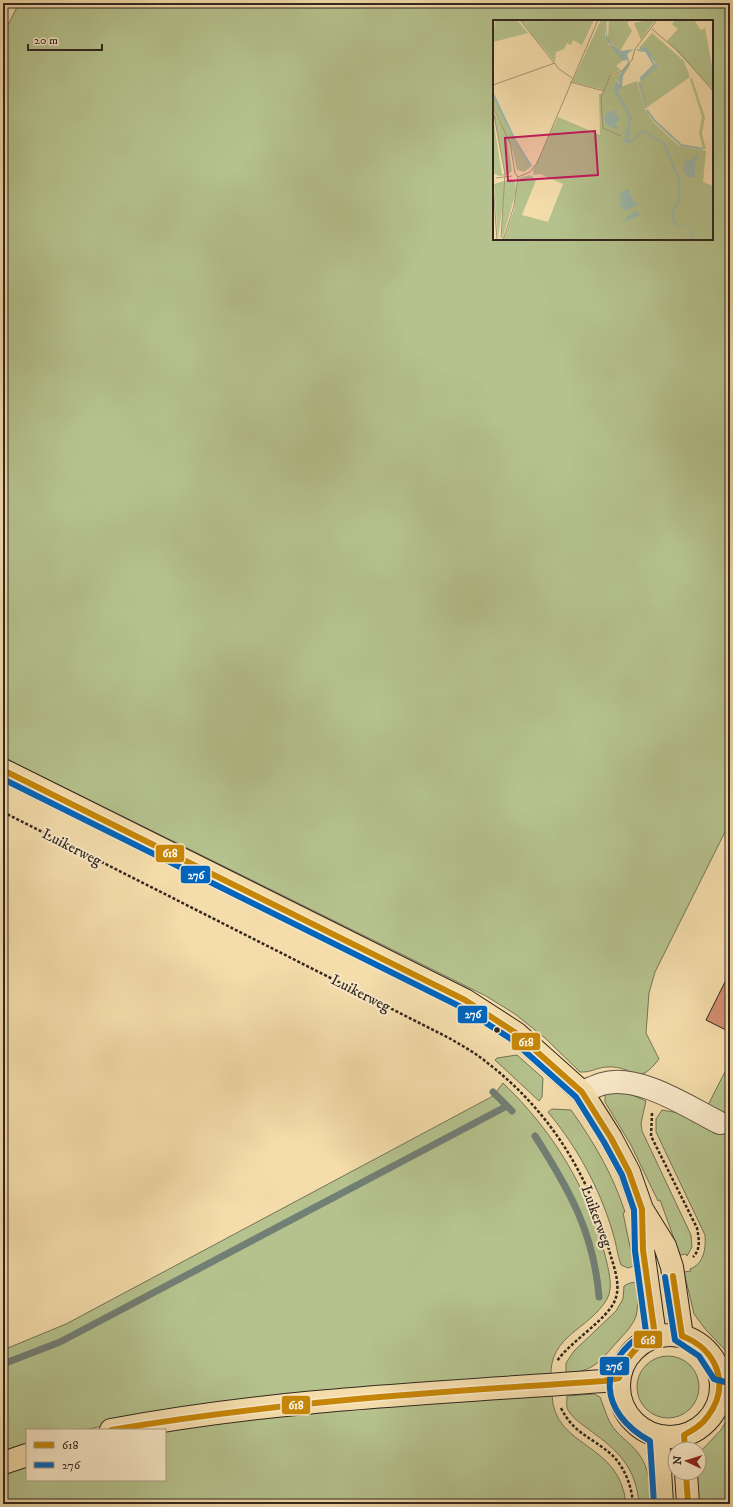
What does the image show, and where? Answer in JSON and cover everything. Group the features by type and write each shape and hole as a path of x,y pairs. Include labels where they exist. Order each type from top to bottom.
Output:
{"main road":[{"path":"3,770 465,1000 516,1032 582,1092 611,1138 629,1172 642,1209 665,1246 672,1267 682,1336"},
{"path":"642,1209 642,1250 655,1336"},
{"path":"682,1441 671,1437 658,1436 645,1431 632,1421 623,1407 619,1392 619,1378 622,1366 631,1352 644,1341 655,1336 668,1334 682,1336 696,1342 707,1350 725,1374 720,1394 711,1416 686,1441"},
{"path":"115,1429 180,1417 267,1406 604,1381 619,1378"},
{"path":"658,1436 662,1504"},
{"path":"3,1463 26,1455"},
{"path":"687,1481 688,1504"}],"street":[{"path":"582,1092 603,1083 624,1082 642,1086 658,1092 720,1122"}],"path":[{"name":"Luikerweg","path":"3,812 449,1038 484,1060 519,1089 539,1111 565,1145 587,1185 602,1224 617,1278"}],"green space":[{"path":"19,3 730,3 730,822 655,972 649,993 646,1033 659,1059 651,1068 645,1073 640,1074 635,1074 616,1067 607,1067 587,1072 580,1072 545,1038 515,1014 486,996 3,757 3,35"},
{"path":"517,1055 543,1078 542,1097 539,1101 495,1060 497,1058"},
{"path":"730,1062 730,1118 707,1107"},
{"path":"503,1083 521,1101 553,1141 578,1184 589,1207 598,1230 609,1271 610,1289 607,1299 599,1310 563,1342 556,1351 552,1363 551,1377 139,1417 89,1429 26,1429 26,1447 3,1454 3,1350 66,1324 493,1096"},
{"path":"625,1092 646,1101 641,1123 642,1131 691,1235 692,1247 687,1256 686,1254 680,1255 660,1200 658,1201 631,1145 605,1102 605,1094"},
{"path":"552,1109 571,1110 609,1172 625,1212 623,1213 634,1266 628,1268 621,1265 613,1234 601,1198 578,1153 559,1125 548,1112"},
{"path":"662,1110 695,1116 730,1133 730,1355 706,1330 694,1314 684,1272 691,1271 690,1269 695,1267 701,1259 705,1245 705,1235 656,1132 656,1119"},
{"path":"636,1282 638,1299 637,1312 628,1330 596,1364 584,1370 566,1374 566,1363 574,1351 616,1311 623,1299 624,1286"},
{"path":"668,1356 680,1359 690,1365 696,1375 699,1387 696,1399 690,1409 680,1415 668,1418 656,1415 646,1409 640,1399 637,1387 640,1375 646,1365 656,1359"},
{"path":"594,1394 600,1397 608,1419 613,1427 619,1435 634,1448 643,1461 648,1477 651,1504 639,1504 634,1480 624,1461 601,1438 572,1416 568,1411 567,1396"},
{"path":"552,1395 556,1413 564,1426 612,1468 621,1483 626,1504 3,1504 3,1470 26,1461 26,1481 166,1481 166,1430 234,1415"},
{"path":"730,1414 730,1504 696,1504 695,1481 707,1481 707,1445 721,1430"}],"building":[{"path":"730,972 730,1032 706,1020"}],"waterway":[{"path":"493,1092 512,1111"},
{"path":"3,1364 60,1342 507,1106"},
{"path":"535,1136 569,1193 586,1232 592,1252 599,1297"}],"transit line":[{"name":"618","path":"3,770 465,1000 516,1033 582,1092 611,1138 629,1172 642,1209 643,1250 655,1336 642,1344 632,1353 624,1364 619,1378 604,1381 418,1394 295,1405 172,1420 117,1429"},
{"name":"276","path":"3,779 461,1007 511,1039 576,1097 604,1142 622,1175 634,1210 635,1251 646,1332 629,1344 618,1358 611,1373 610,1388 613,1402 621,1417 633,1430 650,1441 654,1504"},
{"name":"618","path":"673,1276 682,1336 694,1342 712,1359 717,1369 719,1380 719,1392 715,1404 706,1419 700,1425 684,1435 684,1441"},
{"name":"276","path":"665,1277 675,1340 699,1356 714,1379 729,1383"},
{"name":"618","path":"687,1481 688,1504"}]}
